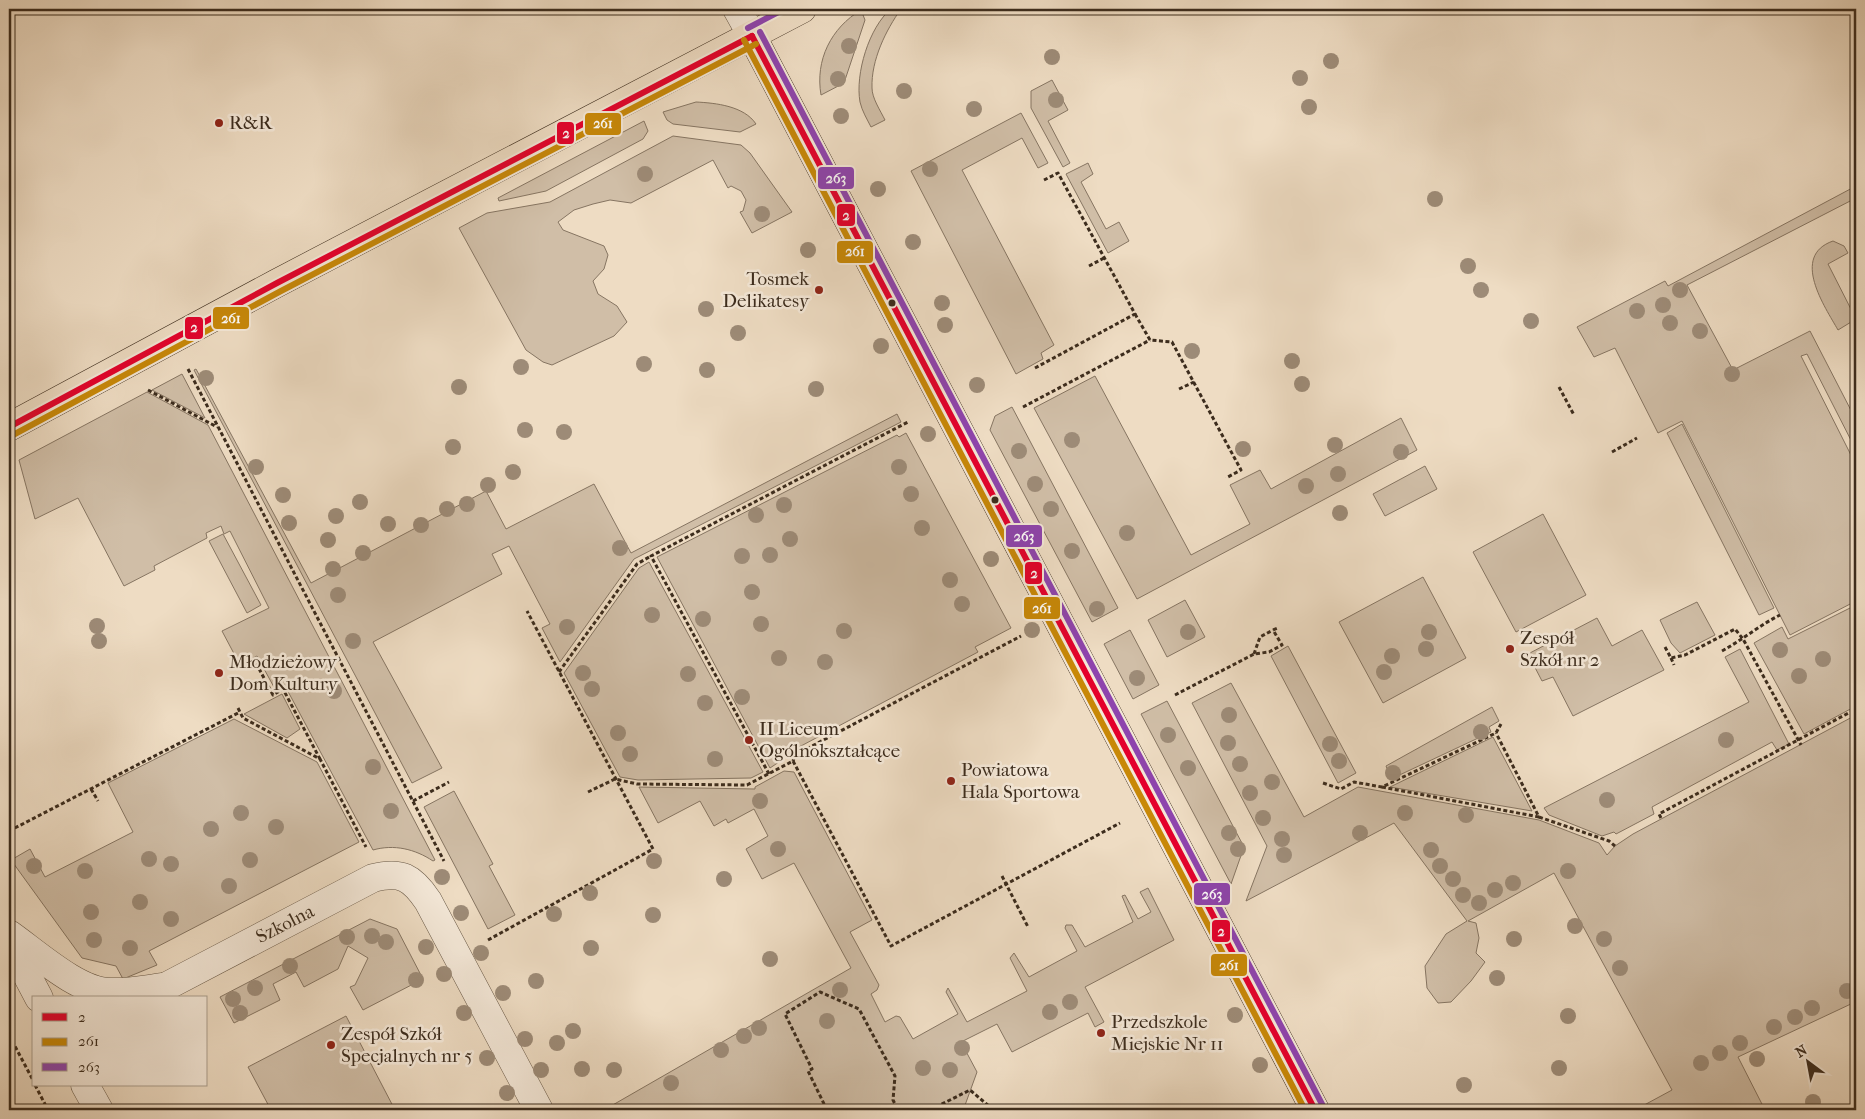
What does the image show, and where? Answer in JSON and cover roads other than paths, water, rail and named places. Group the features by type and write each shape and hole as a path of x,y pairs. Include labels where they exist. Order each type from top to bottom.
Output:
{"main road":[{"path":"9,427 286,278 802,9"},
{"path":"752,36 1315,1110"}],"street":[{"path":"737,9 752,36"},
{"name":"Szkolna","path":"9,934 62,974 92,988 109,993 154,992 373,878 398,875 408,879 420,888 428,900 539,1110"},
{"path":"9,941 38,996"},
{"path":"86,1086 99,1110"}],"place":[{"name":"R&R","path":"219,123"},
{"name":"Tosmek Delikatesy","path":"819,290"},
{"name":"Zespół Szkół nr 2","path":"1510,649"},
{"name":"Młodzieżowy Dom Kultury","path":"219,673"},
{"name":"II Liceum Ogólnokształcące","path":"749,740"},
{"name":"Powiatowa Hala Sportowa","path":"951,781"},
{"name":"Przedszkole Miejskie Nr 11","path":"1101,1033"},
{"name":"Zespół Szkół Specjalnych nr 5","path":"331,1045"}]}
